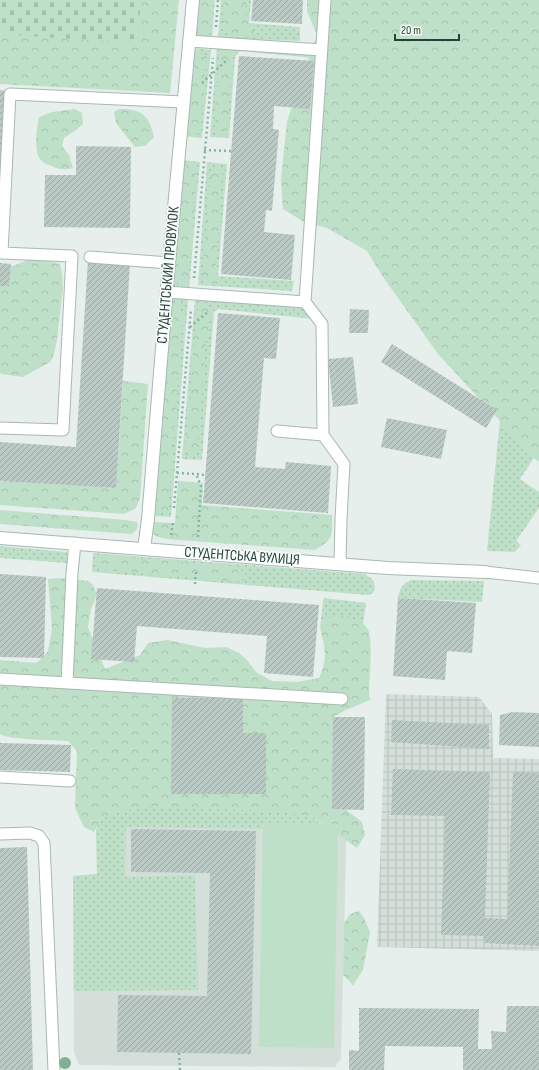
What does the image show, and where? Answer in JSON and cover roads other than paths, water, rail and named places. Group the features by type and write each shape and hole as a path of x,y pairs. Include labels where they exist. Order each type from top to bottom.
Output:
{"street":[{"name":"СТУДЕНТСЬКИЙ ПРОВУЛОК","path":"144,549 148,519 193,0"},
{"name":"СТУДЕНТСЬКА ВУЛИЦЯ","path":"0,538 340,563 388,568 485,572"}],"lane":[{"path":"325,0 305,302 322,324 323,435 344,464 340,563"},
{"path":"189,41 322,50"},
{"path":"0,428 63,430 72,256 2,253 10,94 183,102"},
{"path":"90,257 169,263"},
{"path":"167,292 305,302"},
{"path":"276,431 323,435"},
{"path":"67,683 72,573 75,543"},
{"path":"485,572 539,578"},
{"path":"0,679 342,699"},
{"path":"0,777 70,781"},
{"path":"0,834 30,833 39,836 44,843 54,1070"}]}
